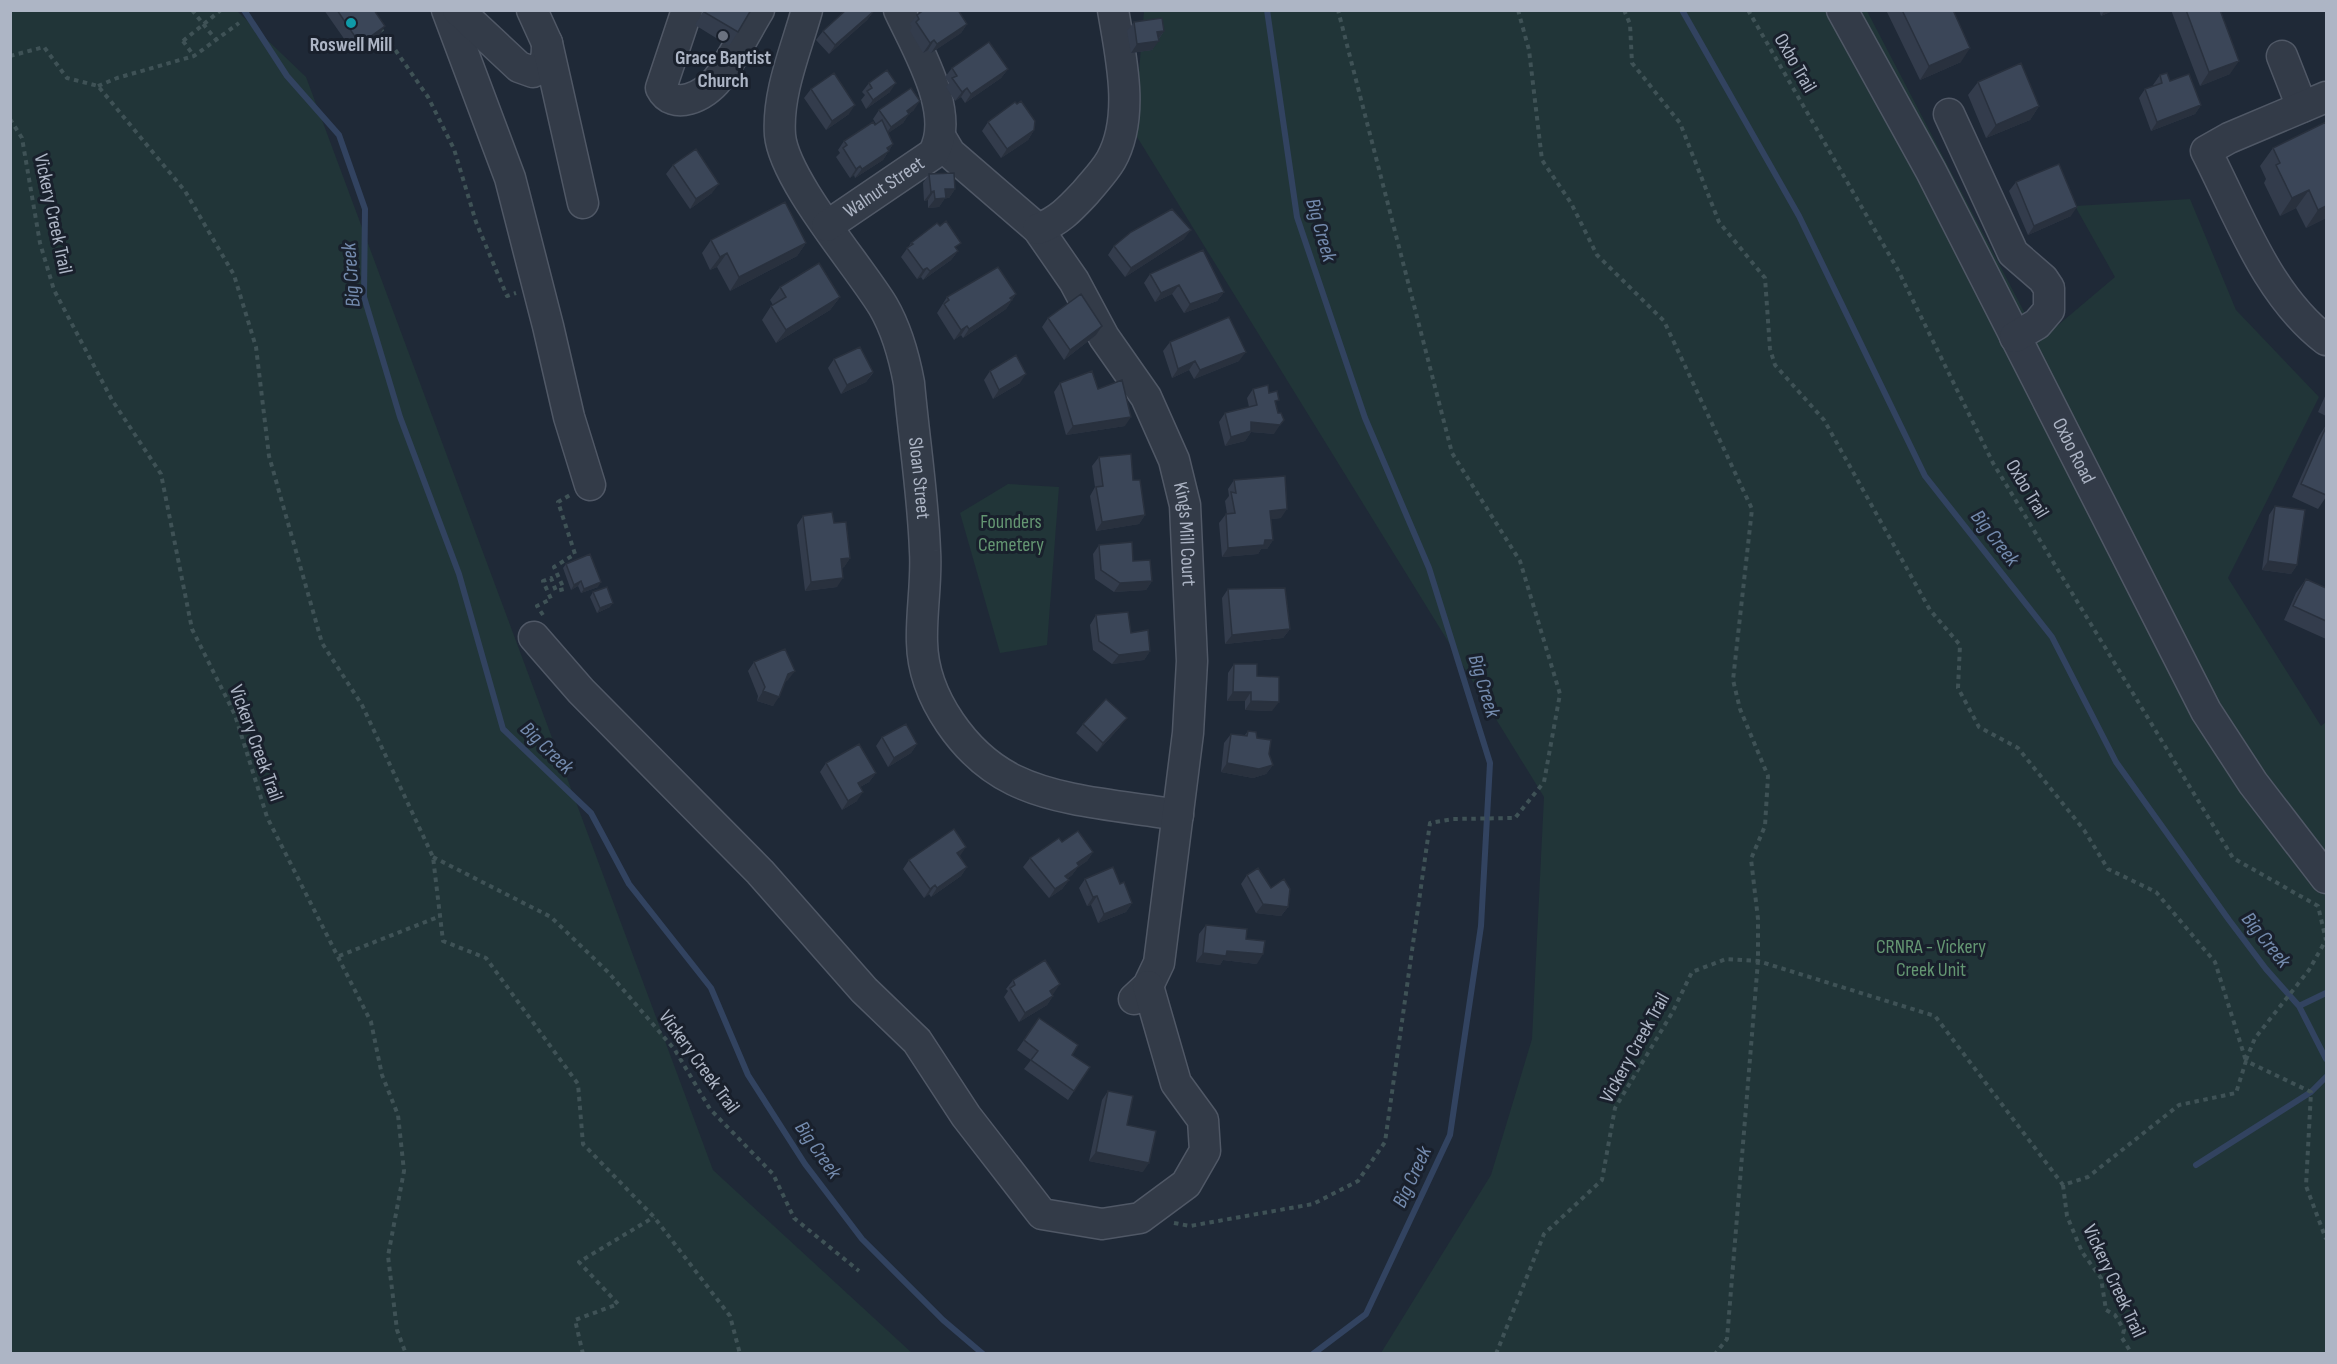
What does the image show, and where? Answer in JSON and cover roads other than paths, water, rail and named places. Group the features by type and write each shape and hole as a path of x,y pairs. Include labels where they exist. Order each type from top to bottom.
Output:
{"street":[{"path":"447,10 510,178 548,326 568,417 590,485"},
{"path":"458,10 519,67 533,72 543,67 547,60 547,43"},
{"path":"532,10 547,43 583,204"},
{"path":"687,10 661,88 664,95 679,101 700,95 717,80 759,10"},
{"name":"Sloan Street","path":"807,10 780,113 780,137 791,168 827,226 883,306 904,357 909,383 926,552 922,644 932,688 952,727 983,760 1013,780 1046,793 1178,815"},
{"name":"Walnut Street","path":"827,226 933,154 941,138 938,105 929,72 899,10"},
{"path":"1038,229 1057,222 1096,179 1111,160 1121,132 1124,90 1113,10"},
{"name":"Oxbo Road","path":"1842,10 1931,171 2206,711 2253,783 2326,878"},
{"path":"2282,56 2314,102 2229,138 2205,151 2270,277 2316,332 2326,340"},
{"path":"1949,114 2013,253 2043,279 2049,288 2049,310 2037,324 2015,337"},
{"name":"Kings Mill Court","path":"534,637 581,691 760,872 864,990 917,1041 966,1116 1042,1214 1102,1224 1140,1218 1186,1184 1205,1151 1203,1120 1176,1083 1140,994 1159,963 1188,733 1192,661 1185,505 1174,460 1146,397 1104,337 1074,281 1038,229 950,153 941,138"}],"waterway":[{"name":"Big Creek","path":"244,10 287,76 339,135 365,209 364,297 400,417 459,574 503,729 591,813 629,884 711,988 748,1075 805,1164 862,1239 943,1320 983,1354"},
{"name":"Big Creek","path":"1267,10 1297,217 1365,418 1429,568 1490,763 1481,926 1450,1135 1366,1314 1313,1354"},
{"name":"Big Creek","path":"1682,10 1799,216 1925,476 2052,637 2116,762 2229,920 2266,969 2299,1006 2326,1059"},
{"path":"2299,1006 2326,993"},
{"path":"2196,1165 2311,1092 2326,1077"}],"place":[{"name":"Roswell Mill","path":"351,23"},
{"name":"Grace Baptist Church","path":"723,36"}],"park label":[{"name":"Founders Cemetery","path":"1011,534"},
{"name":"CRNRA - Vickery Creek Unit","path":"1931,958"}]}
